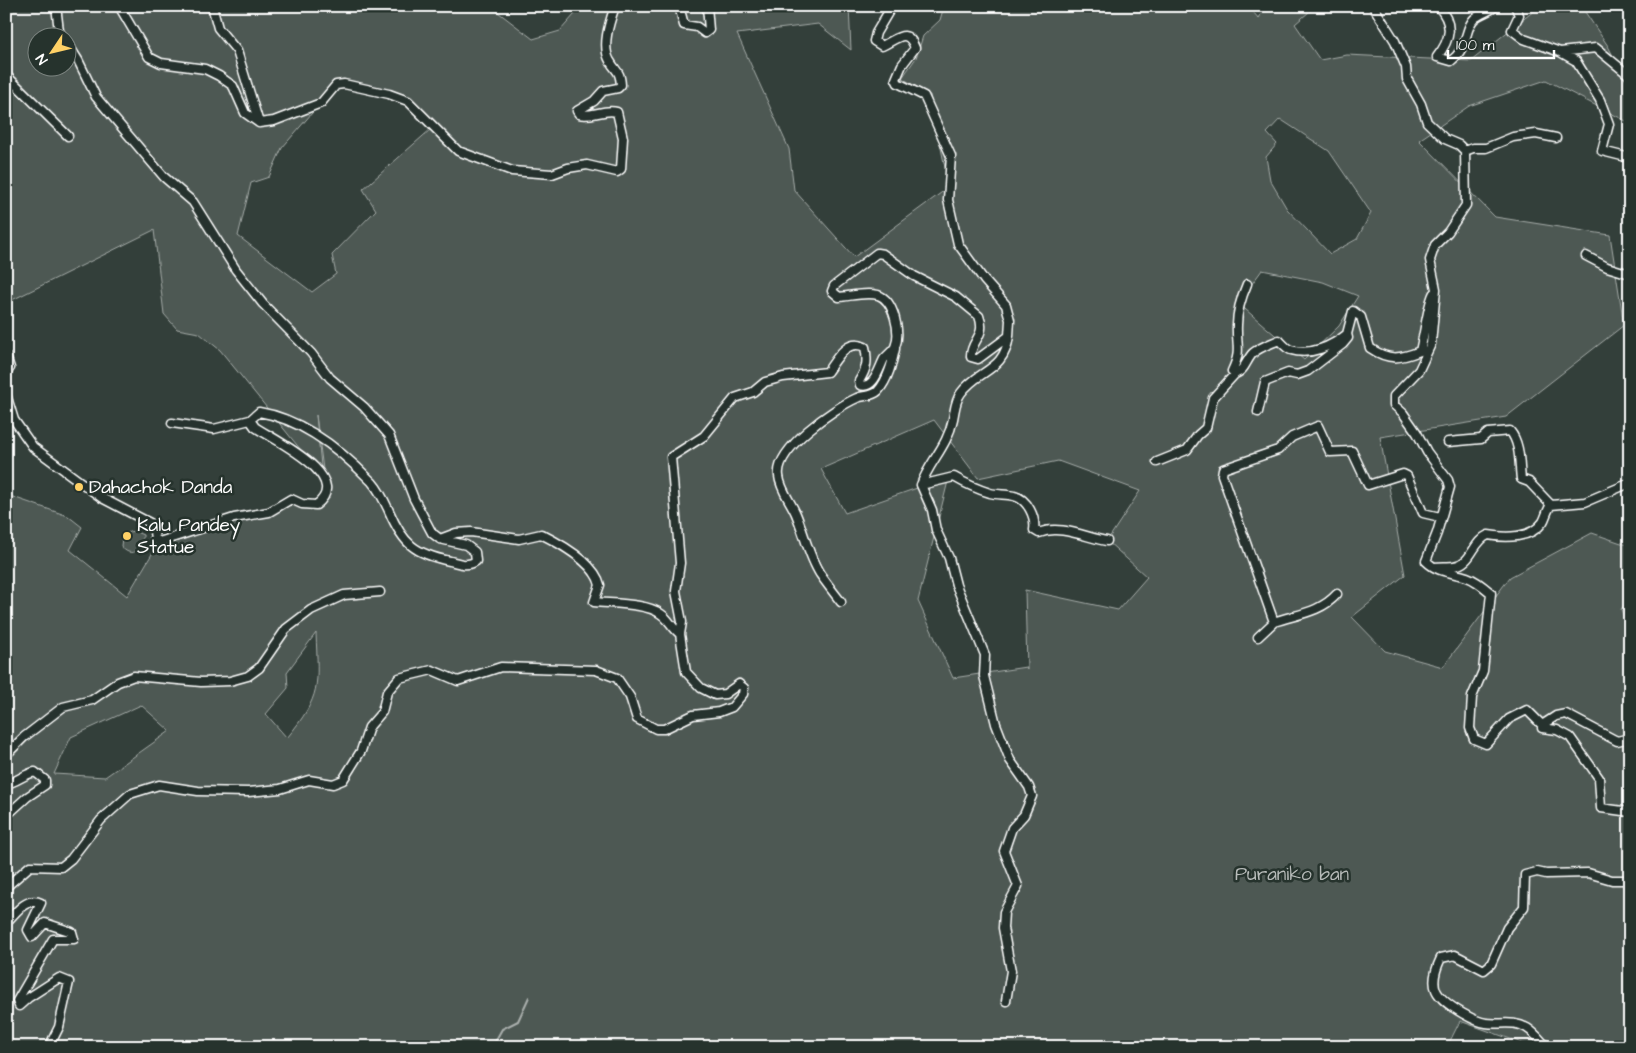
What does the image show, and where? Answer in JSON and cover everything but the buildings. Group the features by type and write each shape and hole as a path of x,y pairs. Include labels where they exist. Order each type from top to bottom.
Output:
{"street":[{"path":"56,6 60,28"},
{"path":"120,6 149,57 161,63 205,69 219,76 233,86 245,113 260,123 274,121 321,103 336,85 344,84 389,94 408,101 458,151 512,171 552,174 568,168 587,166 617,172 620,168 623,138 617,112 611,110 584,116 578,114 577,111 594,101 598,94 618,88 621,85 620,74 610,61 607,48 610,19 616,6"},
{"path":"212,6 218,28 237,51 260,123"},
{"path":"679,6 684,25 697,27 705,33 709,30 707,6"},
{"path":"892,6 876,33 874,41 882,46 899,36 906,37 913,42 915,48 902,65 896,79 898,83 924,96 948,145 951,156 948,200 958,244 984,280 1006,305 1010,320 1009,336 1004,355 997,365 960,394 943,449 928,471 922,485 932,510 936,530 951,563 956,584 985,655 984,676 996,724 1010,760 1029,787 1032,796 1026,810 1012,828 1004,850 1018,886 1004,912 1003,928 1011,971 1006,1001"},
{"path":"1373,6 1399,50 1406,67 1407,79 1421,104 1427,122 1445,139 1459,145 1465,151 1466,204 1448,232 1435,245 1430,260 1436,292 1431,344 1419,370 1394,396 1394,405 1417,433 1427,452 1448,480 1450,487 1437,533 1426,561 1432,567 1448,574 1468,577 1492,593 1483,671 1472,697 1470,728 1474,739 1486,744 1509,719 1527,710 1542,725 1542,728 1557,730 1570,737 1599,778 1602,808 1630,812"},
{"path":"1438,6 1447,17 1450,26 1443,50 1437,57 1451,61 1466,43 1468,31 1474,19 1496,6"},
{"path":"1515,6 1519,15 1512,30 1524,39 1560,52 1576,61 1600,100 1609,124 1602,150 1630,158"},
{"path":"1560,52 1596,48 1630,76"},
{"path":"78,60 96,97 164,177 193,202 236,270 263,304 311,353 330,378 364,407 389,435 414,499 432,533 440,539 466,545 475,552 476,561 463,564 424,555 399,531 381,493 373,483 324,441 296,424 273,414 260,412 250,420 214,429 172,423"},
{"path":"6,75 68,136"},
{"path":"1465,151 1473,148 1486,148 1513,137 1536,134 1556,138"},
{"path":"841,602 820,574 814,562 795,511 781,484 779,467 781,460 807,430 858,398 872,395 878,391 892,364 897,325 884,298 866,294 839,297 832,291 834,286 877,253 883,254 914,276 956,296 979,316 982,332 972,349 971,357 978,359 1009,336"},
{"path":"1586,256 1607,267 1630,274"},
{"path":"1235,374 1232,371 1238,357 1236,326 1238,303 1247,284"},
{"path":"1258,412 1265,382 1288,373 1297,375 1308,371 1343,344 1348,338 1347,334 1353,310 1361,317 1370,348 1379,354 1400,359 1420,351 1427,328 1432,293 1436,292"},
{"path":"1157,462 1187,450 1206,428 1213,398 1235,374 1242,371 1251,355 1259,349 1279,340 1290,350 1308,351 1324,349 1347,334"},
{"path":"6,887 30,866 60,868 71,859 101,820 130,794 159,785 198,791 248,792 280,789 309,780 333,784 343,780 360,751 369,727 382,712 387,692 399,678 416,673 432,670 458,681 501,667 596,670 616,678 630,697 636,719 656,730 664,729 693,716 719,712 732,707 743,694 744,688 739,684 725,694 716,695 702,688 686,672 680,634 682,622 676,592 680,563 671,457 704,436 735,398 753,392 765,382 783,376 826,372 846,347 852,344 865,347 868,362 865,372 858,381 863,386 875,378 884,360 895,347"},
{"path":"6,356 10,368 6,371"},
{"path":"6,394 14,420 33,447 102,498 150,522 153,525 155,539 158,542 234,518 269,512 291,499 302,504 316,505 322,501 326,493 325,480 317,468 255,427 250,420"},
{"path":"1274,622 1234,514 1222,475 1223,469 1278,450 1292,437 1318,426 1330,452 1352,452 1368,486 1402,474 1407,476 1423,512 1440,517"},
{"path":"1448,442 1481,440 1488,433 1510,431 1516,437 1521,479 1529,482 1551,505"},
{"path":"922,485 954,477 970,486 993,493 1016,496 1032,511 1036,521 1034,530 1039,533 1046,530 1080,533 1091,538 1108,541"},
{"path":"1551,505 1585,502 1630,483"},
{"path":"1432,567 1454,566 1463,563 1471,556 1476,544 1488,534 1505,538 1535,530 1544,520 1551,505"},
{"path":"440,539 456,533 471,532 519,538 541,534 578,557 592,572 600,585 594,602 647,607 662,614 672,629 680,634"},
{"path":"6,755 24,737 63,707 92,700 118,682 134,676 201,682 230,681 248,676 259,668 286,629 311,610 344,595 380,592"},
{"path":"1258,637 1274,622 1328,604 1337,594"},
{"path":"1542,725 1556,716 1566,714 1617,741 1630,738"},
{"path":"6,784 12,783 28,773 36,772 45,780 45,785 27,797 6,816"},
{"path":"1547,1047 1527,1028 1505,1022 1487,1024 1475,1021 1438,996 1434,986 1435,970 1441,958 1455,955 1484,970 1491,964 1507,928 1524,907 1525,874 1537,872 1546,874 1588,873 1612,880 1630,880"},
{"path":"6,923 30,901 36,900 41,903 28,930 32,937 45,923 72,932 74,939 53,939 17,1001 19,1006 59,978 69,982 58,1027 49,1047"}],"green space":[{"name":"Puraniko ban","path":"6,6 490,6 533,39 560,31 582,6 849,6 851,50 818,24 737,34 789,149 794,190 854,257 949,187 930,95 902,78 916,58 923,36 940,20 944,6 1248,6 1259,19 1264,6 1316,6 1295,24 1320,60 1347,55 1471,61 1540,6 1581,6 1608,46 1630,89 1630,123 1546,80 1469,106 1419,140 1495,217 1610,235 1624,325 1506,417 1380,437 1405,575 1352,617 1385,651 1443,667 1510,577 1592,533 1630,546 1630,599 1621,609 1630,635 1630,1047 1533,1047 1460,1021 1447,1047 6,1047 6,493 68,516 82,527 70,550 127,596 159,542 269,512 291,499 316,505 326,493 316,415 322,476 220,350 199,333 177,329 164,314 154,230 6,303","holes":["336,85 408,101 431,129 363,189 376,210 332,255 336,274 312,292 238,236 251,183 269,177 282,148","1280,119 1329,151 1371,213 1357,239 1330,254 1287,209 1270,180 1266,157 1277,144 1267,133","1262,270 1323,282 1358,296 1339,326 1304,360 1238,303","934,420 978,478 1058,461 1140,491 1107,541 1147,577 1118,610 1025,590 1027,669 1026,667 953,678 918,601 949,477 845,513 821,469","316,633 317,678 312,700 307,711 287,738 266,714 288,688 287,672","141,705 170,731 105,777 54,774 71,737"]},
{"path":"134,531 143,535 143,540 136,551 129,552 121,546 122,538 129,532"}],"waterway":[{"path":"492,1047 502,1029 518,1021 529,997"}],"place":[{"name":"Dahachok Danda","path":"79,487"},
{"name":"Kalu Pandey Statue","path":"127,536"}]}
